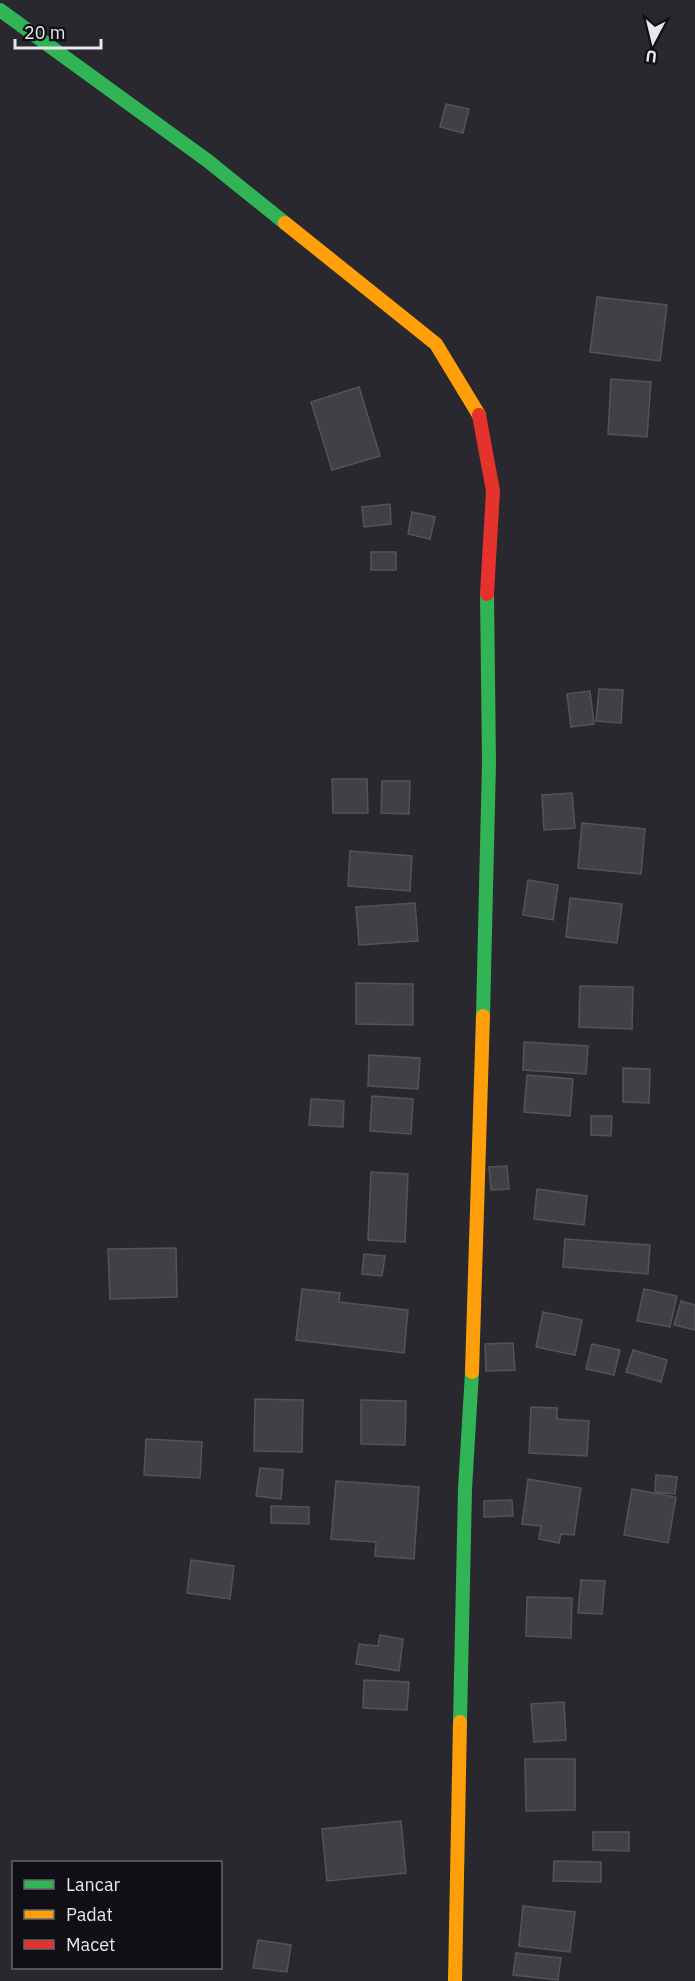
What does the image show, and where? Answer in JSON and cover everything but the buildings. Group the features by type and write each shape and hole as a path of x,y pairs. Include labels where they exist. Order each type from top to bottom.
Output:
{"street":[{"path":"0,10 208,161 436,344 481,418 493,491 487,602 489,774 476,1318 465,1489 455,1981"}],"traffic: fast":[{"path":"0,10 208,161 285,223"},
{"path":"483,1016 489,762 487,594"},
{"path":"460,1722 465,1489 472,1372"}],"traffic: slow":[{"path":"285,223 436,344 479,415"},
{"path":"472,1372 483,1016"},
{"path":"455,1981 460,1722"}],"traffic: jam":[{"path":"479,415 493,491 487,594"}]}
